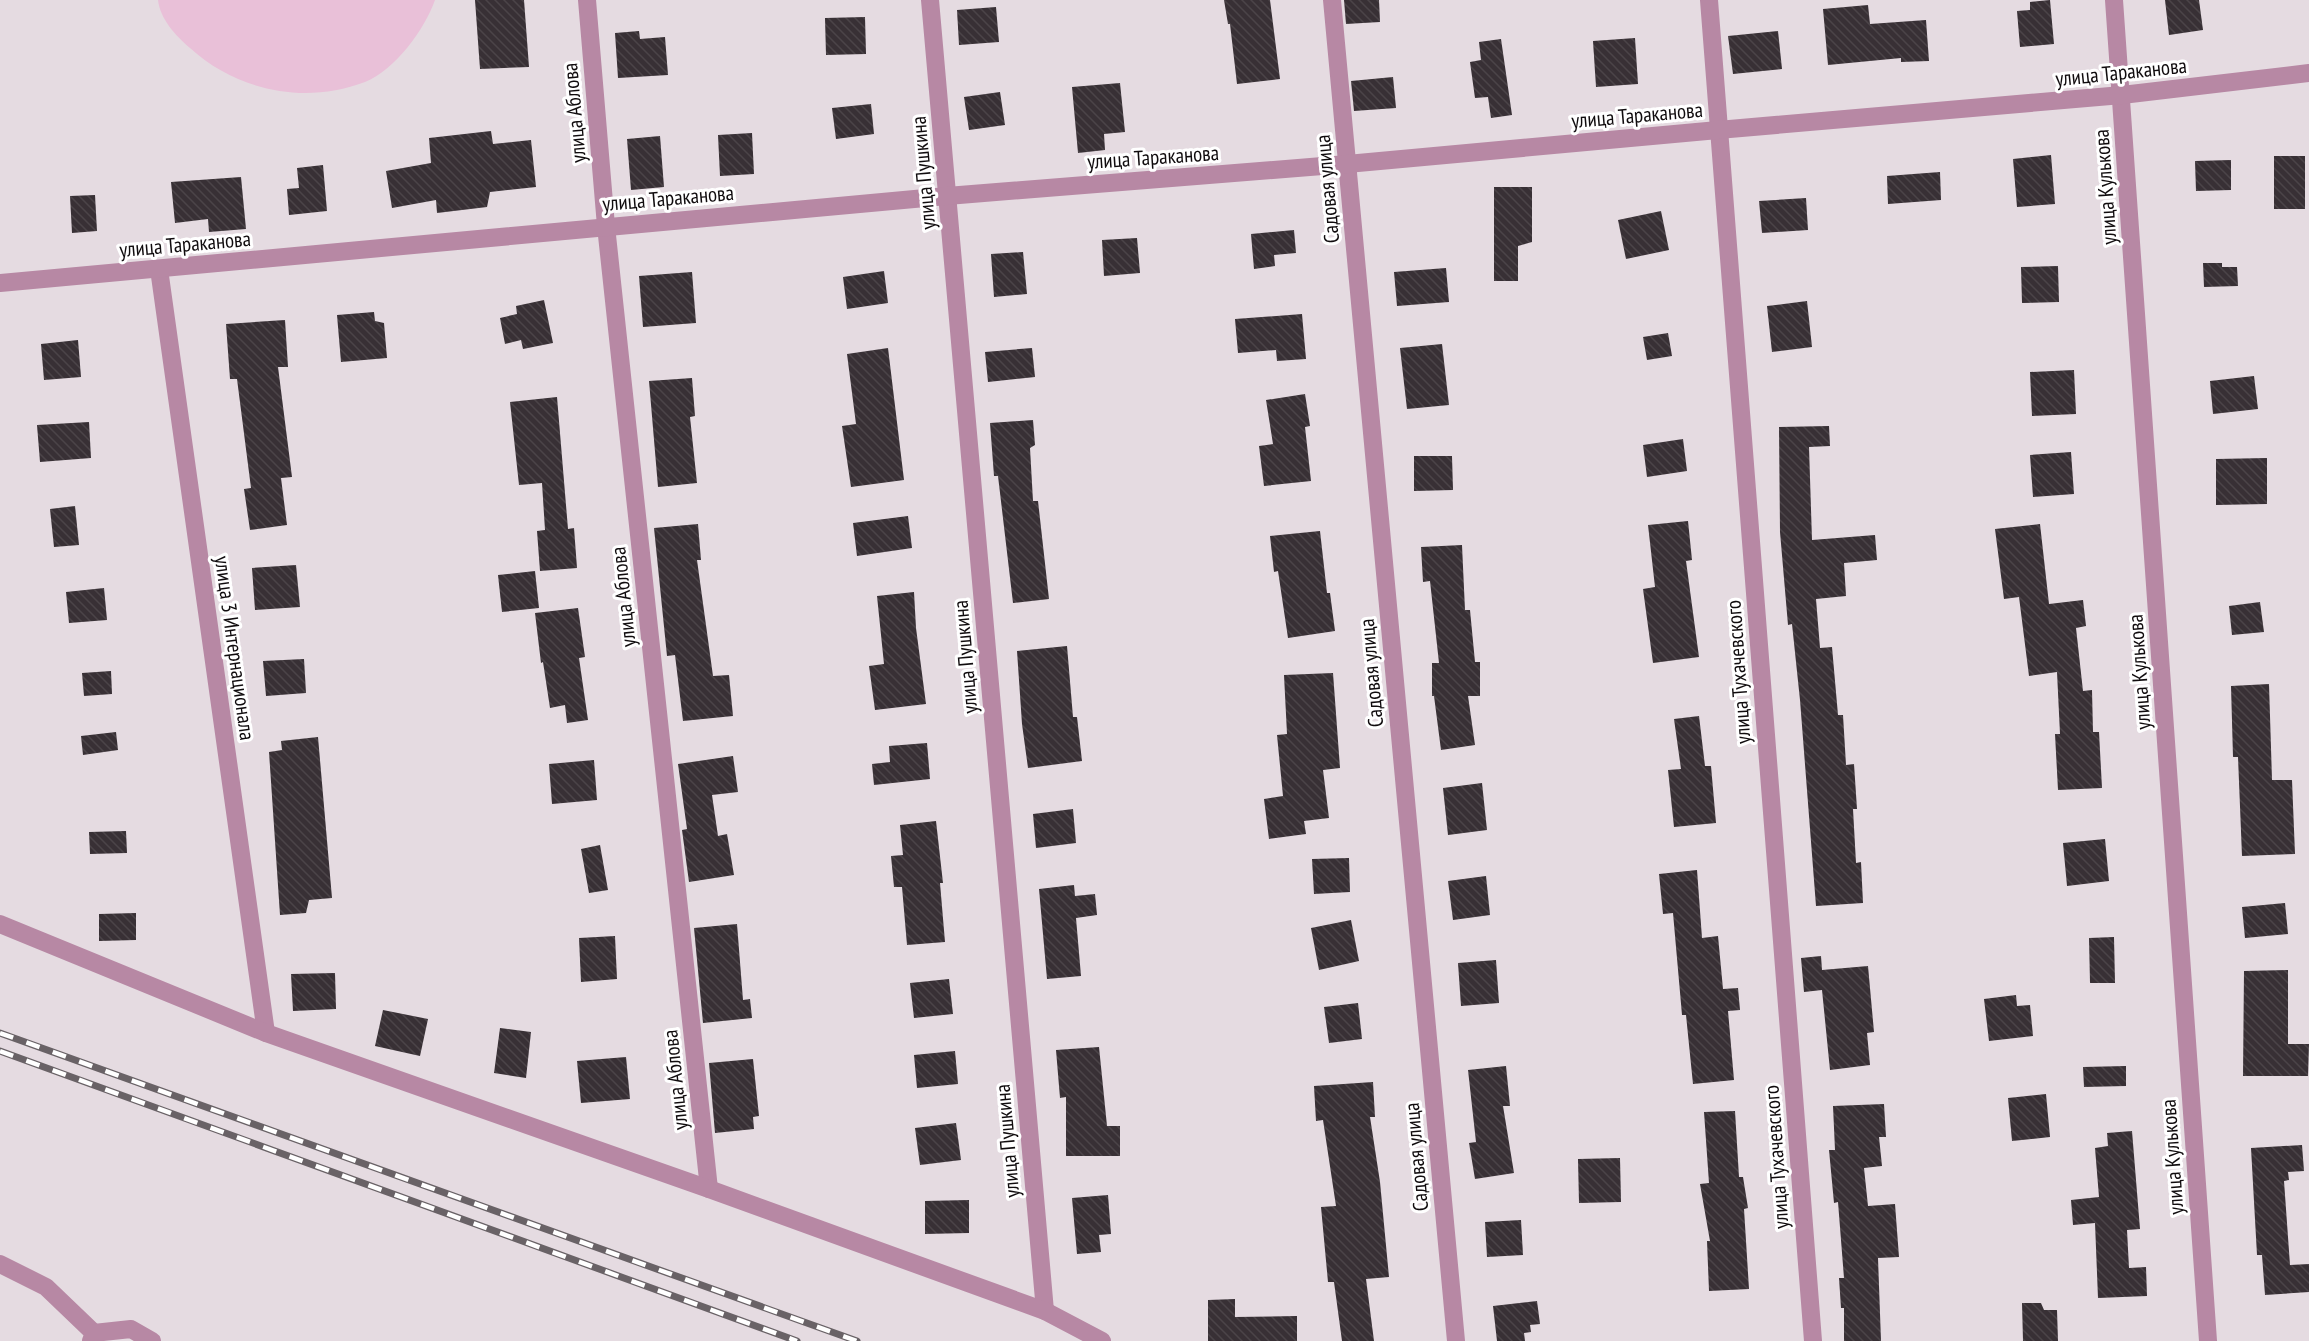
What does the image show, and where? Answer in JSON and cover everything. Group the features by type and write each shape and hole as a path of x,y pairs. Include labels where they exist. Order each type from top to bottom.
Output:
{"street":[{"name":"улица Аблова","path":"587,0 606,226 709,1189"},
{"name":"улица Пушкина","path":"930,0 1045,1311"},
{"name":"Садовая улица","path":"1332,0 1456,1341"},
{"name":"улица Тухачевского","path":"1708,0 1813,1341"},
{"name":"улица Кулькова","path":"2114,0 2208,1341"},
{"name":"улица Тараканова","path":"0,283 606,226 1347,164 2122,95 2309,73"},
{"name":"улица 3 Интернационала","path":"159,269 266,1033"},
{"path":"0,924 266,1033 709,1189 1045,1311 1102,1341"},
{"path":"0,1264 46,1287 93,1337 131,1329 152,1341"}],"shaded area":[{"path":"158,0 435,0 424,23 408,47 376,76 342,89 296,93 250,84 209,63 174,33 162,14"}],"building":[{"path":"475,0 524,0 529,67 480,69"},
{"path":"1224,0 1270,0 1280,79 1237,84 1230,24 1228,24"},
{"path":"1344,0 1379,0 1380,22 1346,24"},
{"path":"2050,0 2054,44 2020,47 2017,11 2030,10 2030,2"},
{"path":"2165,0 2199,0 2203,30 2169,35"},
{"path":"1868,5 1870,24 1926,20 1929,61 1901,62 1901,58 1828,65 1823,9"},
{"path":"996,7 999,42 959,45 957,10"},
{"path":"865,17 866,54 826,55 825,18"},
{"path":"639,31 640,39 665,37 668,75 618,78 615,33"},
{"path":"1778,31 1782,69 1733,74 1728,36"},
{"path":"1635,38 1638,84 1596,87 1593,41"},
{"path":"1501,39 1512,115 1491,118 1488,97 1475,98 1470,62 1481,60 1479,42"},
{"path":"1393,77 1396,108 1354,111 1351,81"},
{"path":"1120,83 1125,132 1104,134 1105,150 1078,153 1072,87"},
{"path":"1000,92 1005,125 969,130 964,97"},
{"path":"871,104 874,134 836,139 832,108"},
{"path":"491,131 493,144 531,140 536,187 490,192 487,207 437,213 436,200 392,208 386,171 431,163 429,138"},
{"path":"752,133 754,174 720,176 718,135"},
{"path":"660,136 664,187 631,190 627,139"},
{"path":"2051,155 2055,204 2017,207 2013,159"},
{"path":"2274,156 2305,156 2305,209 2274,209"},
{"path":"2231,160 2231,190 2196,191 2195,161"},
{"path":"323,165 327,211 289,215 287,189 299,188 297,168"},
{"path":"1940,172 1941,200 1888,204 1887,176"},
{"path":"241,177 246,229 209,232 208,219 175,223 171,182"},
{"path":"1494,187 1532,187 1532,242 1518,246 1518,281 1494,281"},
{"path":"95,195 97,231 72,233 70,196"},
{"path":"1806,198 1808,230 1762,233 1759,201"},
{"path":"1661,211 1669,250 1626,259 1618,220"},
{"path":"1294,230 1296,253 1274,255 1275,266 1254,269 1251,234"},
{"path":"1137,238 1140,273 1104,276 1102,240"},
{"path":"1023,252 1027,294 994,297 991,254"},
{"path":"2203,263 2222,263 2222,267 2237,267 2238,286 2204,287"},
{"path":"2058,266 2059,302 2022,303 2021,267"},
{"path":"1446,268 1449,302 1397,306 1394,272"},
{"path":"884,271 888,303 847,309 843,277"},
{"path":"692,272 696,323 643,327 639,276"},
{"path":"544,300 553,343 523,349 521,340 505,344 500,318 517,314 516,306"},
{"path":"1807,301 1812,347 1772,352 1767,306"},
{"path":"374,312 375,321 384,323 387,358 341,362 337,315"},
{"path":"1302,314 1306,359 1277,361 1276,350 1238,353 1235,319"},
{"path":"285,320 288,367 278,367 292,477 281,478 287,525 250,530 244,489 251,488 237,379 230,379 226,324"},
{"path":"1668,333 1672,356 1647,360 1643,337"},
{"path":"78,340 81,377 44,380 41,344"},
{"path":"1442,344 1449,405 1407,409 1400,348"},
{"path":"888,348 904,480 851,487 842,426 856,424 847,354"},
{"path":"1032,348 1035,377 988,382 985,352"},
{"path":"2074,370 2076,414 2032,416 2030,372"},
{"path":"2254,376 2258,409 2213,414 2210,381"},
{"path":"692,378 695,416 690,417 697,483 658,487 649,381"},
{"path":"1305,394 1310,426 1305,427 1311,481 1264,486 1259,446 1273,444 1266,400"},
{"path":"557,397 568,529 574,528 577,568 540,571 537,531 545,530 542,483 519,485 510,402"},
{"path":"1033,420 1035,445 1030,448 1033,501 1038,501 1049,599 1013,603 998,476 994,476 990,423"},
{"path":"89,422 91,458 40,462 37,425"},
{"path":"1829,426 1830,446 1809,447 1812,540 1875,535 1877,560 1844,563 1846,596 1816,599 1820,648 1832,647 1838,715 1843,715 1846,765 1854,764 1857,809 1853,809 1856,863 1861,862 1863,903 1816,906 1800,700 1792,624 1788,625 1780,532 1779,427"},
{"path":"1683,439 1687,471 1647,477 1643,445"},
{"path":"2071,452 2074,494 2033,497 2030,455"},
{"path":"1414,456 1452,456 1453,490 1414,491"},
{"path":"2267,458 2267,504 2216,505 2216,459"},
{"path":"75,506 79,545 54,547 50,509"},
{"path":"908,516 912,548 857,556 853,523"},
{"path":"1688,521 1692,560 1686,561 1699,657 1653,663 1643,589 1655,587 1648,525"},
{"path":"698,524 701,560 697,560 713,676 729,675 733,716 683,721 675,655 667,656 654,528"},
{"path":"2040,524 2049,604 2083,600 2086,626 2076,628 2083,691 2092,690 2093,732 2099,732 2102,788 2058,790 2055,734 2060,734 2057,672 2029,676 2019,597 2004,599 1995,529"},
{"path":"1320,531 1327,593 1330,593 1335,631 1288,638 1278,571 1274,572 1270,536"},
{"path":"1462,545 1465,610 1470,610 1475,662 1480,662 1480,696 1468,696 1475,745 1441,750 1434,696 1432,696 1432,663 1439,663 1430,581 1423,582 1421,547"},
{"path":"296,565 300,607 255,610 252,568"},
{"path":"535,571 539,608 502,612 498,575"},
{"path":"104,588 107,620 69,623 66,592"},
{"path":"914,592 916,628 926,704 875,710 869,666 884,664 877,596"},
{"path":"2260,602 2264,632 2232,635 2229,606"},
{"path":"578,608 585,657 579,658 588,720 567,723 565,705 550,708 543,662 541,663 535,613"},
{"path":"1067,646 1073,717 1077,717 1082,761 1028,768 1022,724 1017,651"},
{"path":"304,659 306,693 266,696 263,661"},
{"path":"111,671 112,694 84,696 82,673"},
{"path":"1333,673 1340,768 1323,770 1329,818 1304,821 1306,834 1269,839 1264,799 1283,796 1277,735 1287,734 1284,675"},
{"path":"2269,684 2272,780 2292,780 2295,854 2242,856 2238,757 2233,757 2231,686"},
{"path":"1699,716 1705,766 1711,766 1716,823 1674,827 1668,770 1681,769 1674,719"},
{"path":"116,732 118,750 83,755 81,736"},
{"path":"318,737 332,898 309,900 306,913 280,915 269,752 282,750 281,741"},
{"path":"927,743 930,779 874,785 872,764 890,762 889,746"},
{"path":"733,756 738,792 712,795 718,836 727,834 734,875 689,882 682,830 687,829 678,764"},
{"path":"594,760 597,800 552,804 549,764"},
{"path":"1482,783 1487,830 1448,835 1443,788"},
{"path":"1073,809 1076,843 1036,848 1033,814"},
{"path":"936,821 943,883 940,883 945,942 907,945 902,887 894,887 891,856 903,855 900,825"},
{"path":"126,831 127,853 90,854 89,832"},
{"path":"2105,839 2109,881 2067,886 2063,843"},
{"path":"600,845 608,890 589,893 581,849"},
{"path":"1349,858 1350,892 1314,894 1312,859"},
{"path":"1697,870 1702,938 1718,936 1723,989 1738,988 1740,1010 1728,1011 1734,1080 1693,1084 1686,1015 1682,1015 1673,913 1663,914 1659,874"},
{"path":"1486,876 1490,915 1453,920 1448,881"},
{"path":"1074,885 1075,896 1095,894 1097,915 1076,918 1081,976 1047,979 1039,889"},
{"path":"2285,903 2288,934 2245,938 2242,907"},
{"path":"136,913 136,940 99,941 99,914"},
{"path":"1351,920 1359,961 1319,970 1311,928"},
{"path":"737,924 743,1000 750,999 752,1018 703,1023 694,928"},
{"path":"615,936 617,979 581,982 579,938"},
{"path":"2114,937 2115,983 2090,983 2089,938"},
{"path":"1821,956 1822,970 1868,966 1874,1032 1867,1033 1870,1065 1830,1070 1822,990 1804,992 1801,958"},
{"path":"1496,960 1499,1003 1461,1006 1458,963"},
{"path":"2288,970 2288,1044 2309,1044 2308,1076 2243,1076 2244,971"},
{"path":"335,973 336,1009 293,1011 291,974"},
{"path":"949,979 953,1014 914,1018 910,983"},
{"path":"2016,995 2017,1006 2030,1005 2033,1036 1989,1041 1984,999"},
{"path":"1358,1003 1362,1039 1329,1043 1324,1007"},
{"path":"383,1010 428,1019 420,1056 375,1046"},
{"path":"500,1028 531,1032 526,1078 494,1073"},
{"path":"1099,1047 1107,1126 1120,1126 1120,1156 1066,1156 1066,1097 1060,1098 1056,1050"},
{"path":"955,1051 958,1084 917,1088 914,1055"},
{"path":"626,1057 630,1099 581,1103 577,1061"},
{"path":"753,1059 759,1116 753,1117 754,1129 715,1133 709,1063"},
{"path":"1506,1066 1510,1106 1503,1106 1514,1173 1475,1179 1469,1143 1476,1142 1468,1070"},
{"path":"2126,1066 2126,1086 2084,1087 2083,1067"},
{"path":"1373,1082 1375,1117 1370,1117 1380,1182 1389,1277 1366,1279 1374,1341 1342,1341 1334,1282 1328,1282 1321,1207 1336,1206 1323,1120 1316,1121 1314,1086"},
{"path":"2046,1094 2050,1137 2012,1141 2008,1098"},
{"path":"1884,1104 1886,1137 1879,1137 1882,1166 1864,1168 1868,1206 1895,1204 1899,1257 1878,1258 1881,1341 1844,1341 1844,1308 1841,1308 1839,1278 1844,1278 1838,1202 1834,1203 1829,1150 1835,1150 1833,1106"},
{"path":"1735,1111 1739,1177 1743,1177 1748,1208 1744,1209 1749,1289 1709,1291 1707,1241 1710,1241 1700,1184 1709,1183 1704,1112"},
{"path":"956,1123 961,1160 920,1165 915,1128"},
{"path":"2132,1131 2140,1229 2127,1230 2129,1268 2146,1267 2147,1296 2098,1298 2095,1223 2073,1225 2071,1200 2099,1197 2095,1148 2108,1146 2107,1133"},
{"path":"2302,1145 2304,1171 2288,1172 2289,1180 2284,1181 2290,1265 2309,1264 2309,1292 2265,1295 2262,1255 2257,1255 2251,1148"},
{"path":"1620,1158 1621,1202 1579,1203 1578,1159"},
{"path":"1108,1195 1111,1234 1099,1235 1101,1252 1077,1254 1072,1198"},
{"path":"969,1200 969,1233 925,1234 925,1201"},
{"path":"1521,1220 1523,1255 1487,1257 1485,1222"},
{"path":"1235,1299 1235,1317 1297,1316 1297,1341 1208,1341 1208,1300"},
{"path":"1537,1301 1540,1324 1530,1325 1531,1332 1524,1333 1525,1341 1497,1341 1493,1306"},
{"path":"2022,1303 2041,1303 2044,1310 2057,1310 2058,1341 2023,1341"}],"railway":[{"path":"0,1033 857,1341"},
{"path":"0,1051 797,1341"}]}
